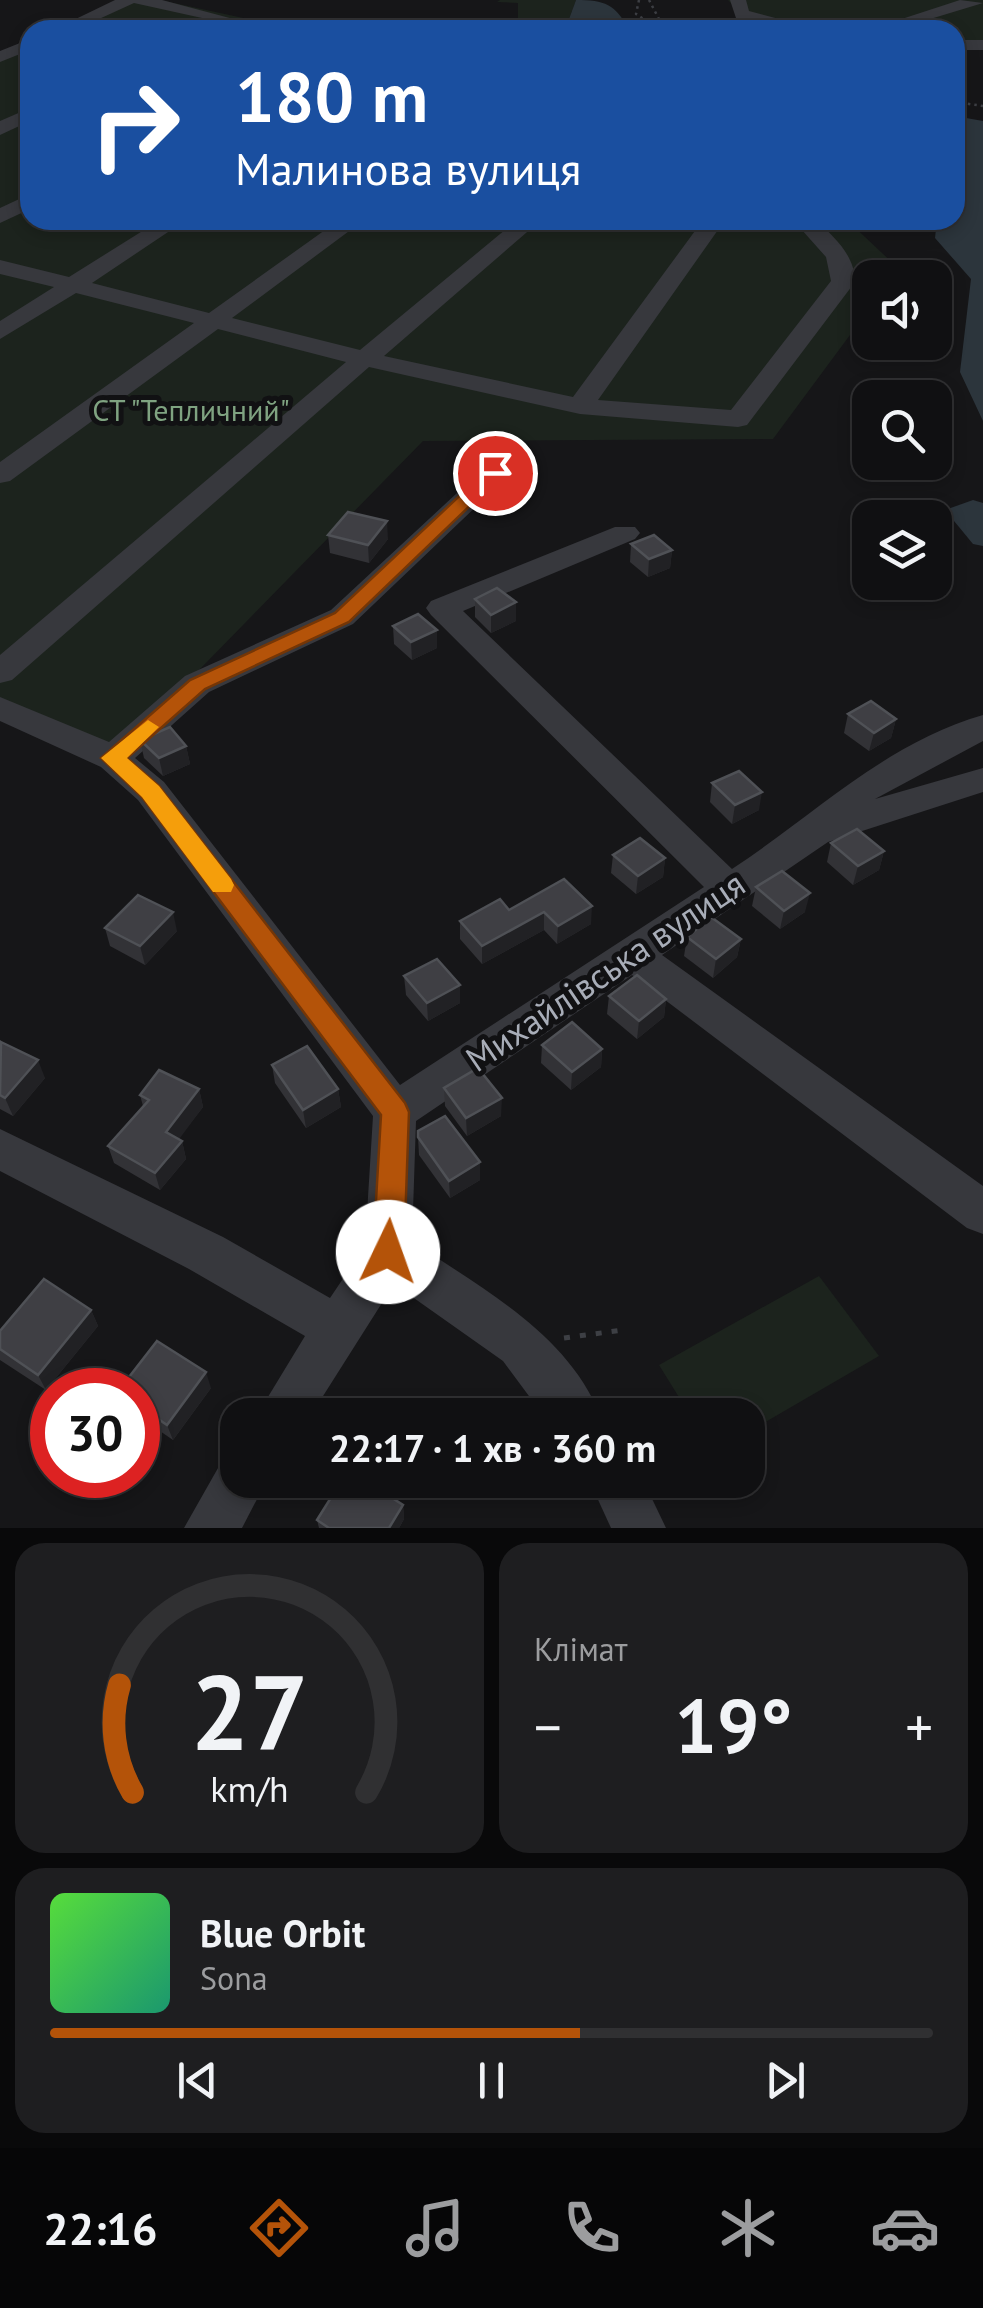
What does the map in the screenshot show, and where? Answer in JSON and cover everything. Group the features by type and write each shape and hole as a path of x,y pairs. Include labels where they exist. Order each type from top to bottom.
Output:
{"street":[{"path":"83,20 128,0"},
{"path":"140,0 229,20"},
{"path":"738,0 742,14 769,20"},
{"path":"910,20 977,0"},
{"path":"212,20 218,17"},
{"path":"0,332 160,230"},
{"path":"0,475 340,230"},
{"path":"0,672 518,230"},
{"path":"580,406 707,230"},
{"path":"0,267 365,359 580,406 738,419 843,282 845,272 840,259 813,230"},
{"path":"113,758 197,684 342,617 495,473"},
{"path":"625,533 442,608 728,888"},
{"path":"0,708 113,758 150,792 395,1112 388,1252 293,1398"},
{"name":"Михайлівська вулиця","path":"395,1112 816,832 867,786 983,727"},
{"name":"Михайлівська вулиця","path":"816,832 952,786 983,780"},
{"path":"632,954 983,1213"},
{"path":"0,1149 206,1253 337,1328"},
{"path":"388,1252 520,1344 561,1398"},
{"path":"210,1528 229,1498"},
{"path":"624,1498 639,1528"}],"path":[{"path":"639,0 636,14 645,20"},
{"path":"520,1344 623,1330"}],"green space":[{"path":"124,0 160,0 252,20 79,20"},
{"path":"576,0 569,20 518,20 518,3 497,2"},
{"path":"728,0 983,0 983,50 965,49 965,20 747,20"},
{"name":"СТ \"Тепличний\"","path":"20,46 20,230 858,230 889,260 852,260 852,332 773,439 423,441 113,758 0,712 0,55"},
{"path":"819,1276 879,1356 765,1422 765,1398 679,1398 659,1365"}],"shaded area":[{"path":"576,0 608,5 623,20 569,20"},
{"path":"965,118 983,121 983,421 960,372 971,279 935,238 936,230 965,230"},
{"path":"973,500 983,503 983,546 973,544 952,518 952,508"}],"building":[{"path":"348,512 387,521 368,545 328,535"},
{"path":"654,535 672,550 649,559 631,544"},
{"path":"497,588 516,602 491,615 475,599"},
{"path":"418,614 437,630 411,642 393,626"},
{"path":"871,701 896,719 874,733 848,714"},
{"path":"170,727 186,746 159,758 140,740"},
{"path":"739,771 762,792 735,805 712,783"},
{"path":"857,829 884,851 858,866 831,843"},
{"path":"640,838 665,858 638,876 613,855"},
{"path":"782,871 810,893 784,911 756,887"},
{"path":"564,879 592,906 558,926 544,912 482,946 460,921 500,899 509,910"},
{"path":"138,895 173,912 140,946 105,928"},
{"path":"711,917 741,939 716,959 687,937"},
{"path":"437,959 460,985 427,1003 404,976"},
{"path":"637,975 666,999 639,1021 609,996"},
{"path":"572,1022 602,1049 572,1072 542,1045"},
{"path":"1,1042 38,1060 5,1098 0,1095"},
{"path":"307,1046 338,1089 303,1110 272,1065"},
{"path":"478,1068 502,1098 466,1118 444,1088"},
{"path":"159,1070 199,1089 166,1132 182,1141 155,1173 108,1146 149,1100 140,1095"},
{"path":"445,1116 480,1162 449,1181 418,1137 418,1131"},
{"path":"44,1279 91,1310 44,1368 30,1370 0,1349 0,1331"},
{"path":"157,1341 206,1372 167,1425 160,1420 160,1368 136,1368"},
{"path":"331,1498 392,1498 403,1505 389,1528 329,1528 317,1520"}],"slow traffic":[{"path":"148,727 113,758 150,792 222,885"}],"route":[{"path":"388,1252 395,1112 150,792 113,758 197,684 342,617 495,473"}]}
